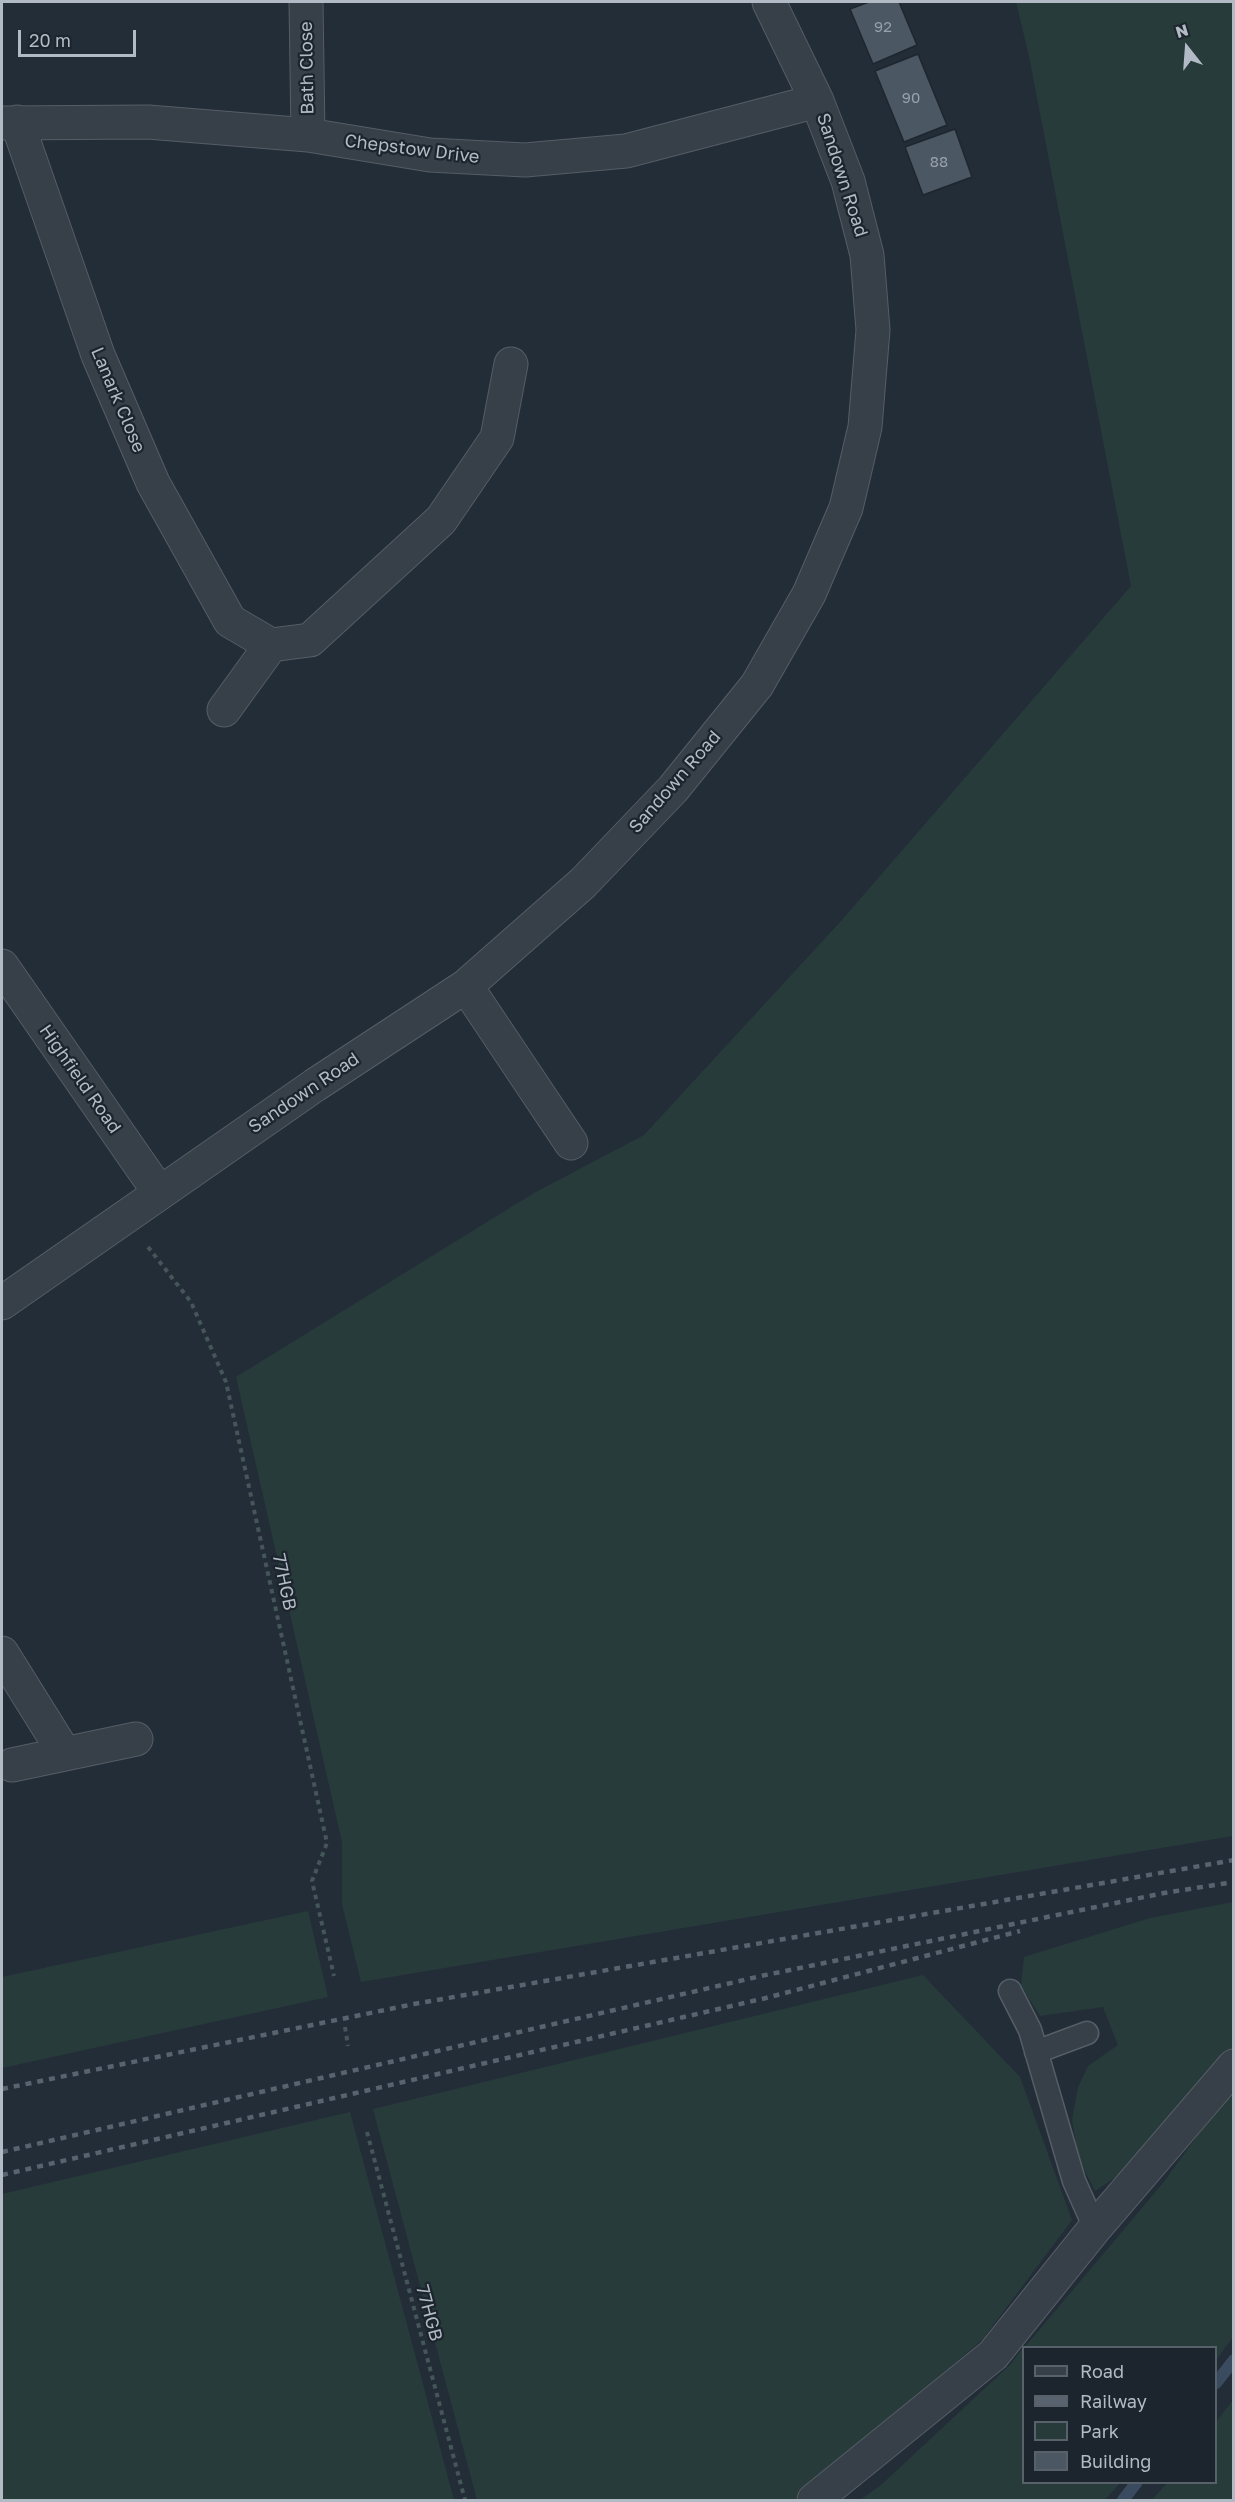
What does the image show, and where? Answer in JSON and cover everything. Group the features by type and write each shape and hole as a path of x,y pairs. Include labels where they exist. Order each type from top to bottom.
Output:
{"street":[{"name":"Bath Close","path":"306,2 308,135"},
{"name":"Sandown Road","path":"2,1303 315,1085 466,986 583,883 673,789 757,685 809,594 846,508 865,427 873,330 867,255 848,181 817,101 769,2"},
{"name":"Chepstow Drive","path":"9,122 148,122 308,135 430,155 525,160 626,151 817,101"},
{"name":"Lanark Close","path":"9,122 98,355 153,483 230,621 272,645"},
{"path":"224,710 272,645 310,640 441,520 497,438 511,364"},
{"name":"Highfield Road","path":"2,966 159,1192"},
{"path":"466,986 571,1143"},
{"path":"2,1653 65,1754"},
{"path":"12,1765 136,1739"},
{"path":"814,2500 993,2355 1095,2228 1233,2066"}],"lane":[{"path":"1010,1991 1030,2030 1074,2181 1095,2228"},
{"path":"1036,2052 1087,2033"}],"path":[{"name":"77HGB","path":"126,1218 191,1302 226,1382 327,1843 312,1881 334,1976"},
{"path":"345,2027 348,2046"},
{"name":"77HGB","path":"368,2132 465,2500"}],"green space":[{"path":"1016,2 1233,2 1233,1836 361,1982 342,1904 342,1842 236,1377 534,1193 644,1135 841,921 1131,586 1029,56"},
{"path":"1233,1902 1233,2052 1217,2064 1116,2177 1095,2191 1079,2160 1072,2120 1078,2087 1088,2066 1118,2045 1103,2007 1040,2016 1021,1986 1024,1957 1150,1918"},
{"path":"308,1911 328,1997 2,2068 2,1977"},
{"path":"923,1975 1020,2077 1072,2220 982,2340 795,2500 477,2500 373,2109"},
{"path":"1233,2089 1233,2337 1217,2359 1217,2346 1026,2346 1163,2183"},
{"path":"350,2112 454,2500 2,2500 2,2194"},
{"path":"1022,2349 1022,2484 1119,2484 1105,2500 860,2500 881,2485 1010,2365"},
{"path":"1233,2400 1233,2500 1152,2500 1166,2484 1217,2484 1217,2421"}],"building":[{"path":"869,2 899,2 917,45 873,64 850,9"},
{"path":"918,54 947,125 904,142 875,71"},
{"path":"955,129 972,177 923,195 905,147"}],"waterway":[{"path":"1217,2382 1234,2360"},
{"path":"1123,2500 1135,2484"}],"railway":[{"path":"2,2089 414,2004 1234,1860"},
{"path":"2,2152 761,1976 1164,1893 1234,1882"},
{"path":"2,2175 766,1998 1020,1931"}]}
